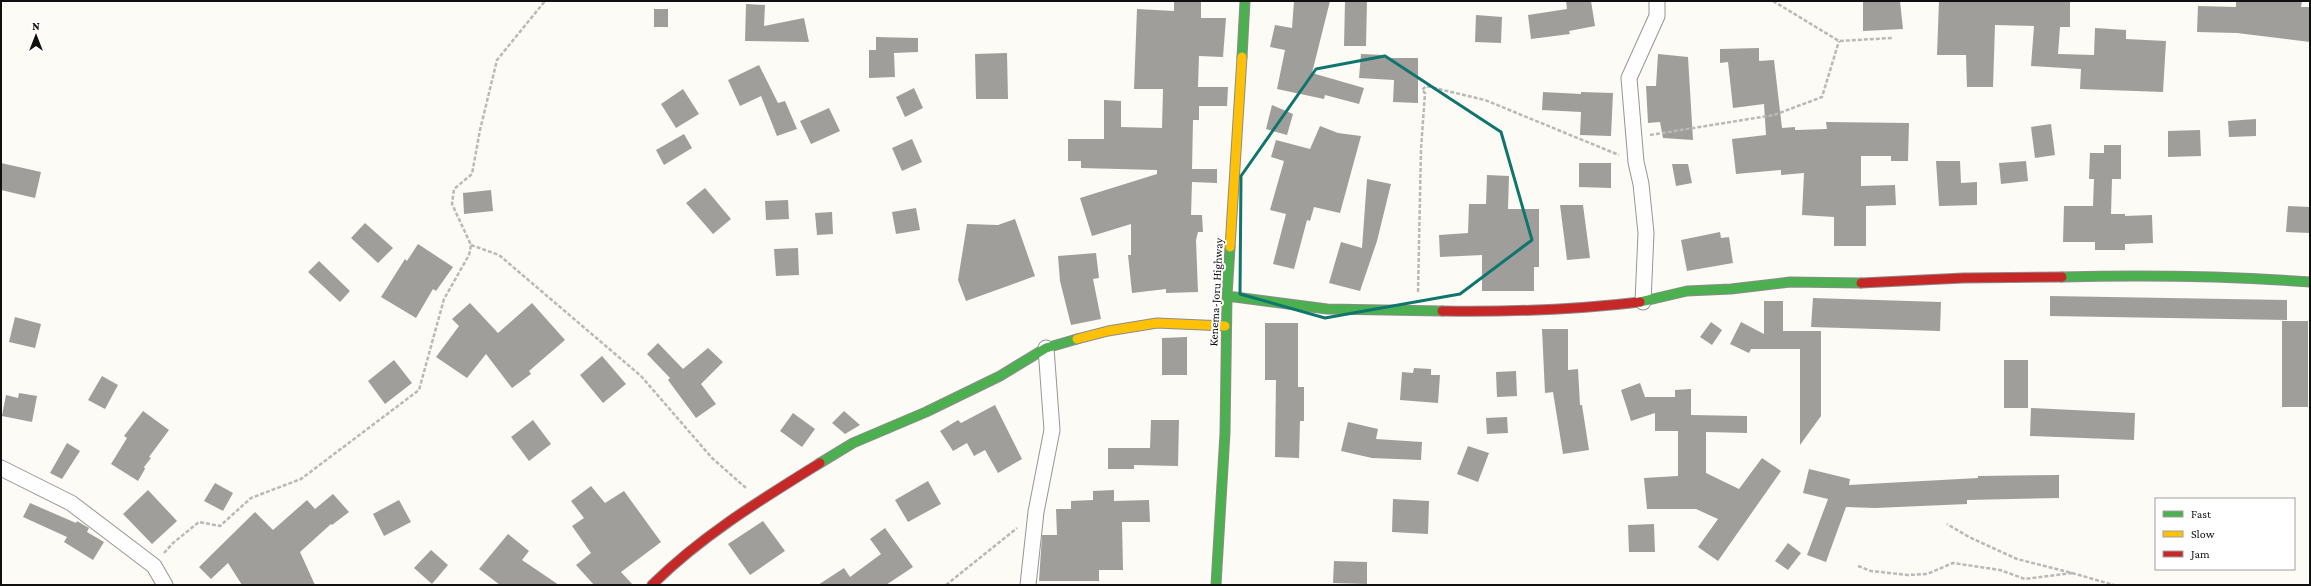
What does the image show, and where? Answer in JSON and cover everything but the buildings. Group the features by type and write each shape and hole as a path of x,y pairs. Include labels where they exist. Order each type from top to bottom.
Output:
{"main road":[{"name":"Kenema-Joru Highway","path":"1216,585 1225,433 1227,296 1245,1"},
{"path":"1227,296 1327,309 1507,311 1592,308 1643,302 1687,291 1731,289 1790,282 1876,283 1963,278 2178,275 2246,277 2310,282"},
{"path":"652,585 674,563 760,500 853,443 926,412 1000,376 1046,348 1108,331 1157,323 1226,326"}],"street":[{"path":"1643,302 1646,233 1641,184 1636,162 1629,78 1657,16 1657,1"},
{"path":"1028,585 1036,512 1052,430 1046,348"},
{"path":"1,468 71,503 154,566 165,585"}],"path":[{"path":"154,566 173,543 198,522 220,526 250,498 301,479 419,390 426,370 441,305 469,255 471,245 452,204 454,189 472,174 480,130 497,60 545,1"},
{"path":"1773,1 1839,41 1892,38"},
{"path":"1634,138 1774,115 1822,97 1839,41"},
{"path":"1418,311 1420,148 1425,93 1422,90 1426,86 1485,100 1636,162"},
{"path":"471,245 499,255 635,371 712,458 760,500"},
{"path":"946,585 1036,512"},
{"path":"1947,524 1969,537 2016,559 2114,585"},
{"path":"1858,566 1871,571 1908,575 1927,574 1953,563 2000,570 2025,579 2072,573"}],"highlighted area":[{"path":"1385,56 1501,132 1532,240 1460,294 1325,318 1240,294 1241,176 1316,69"}],"traffic: fast":[{"path":"1242,57 1245,1"},
{"path":"1216,585 1225,433 1227,296 1230,247"},
{"path":"2062,277 2186,276 2310,282"},
{"path":"1640,302 1687,291 1731,289 1790,282 1861,283"},
{"path":"1227,296 1327,309 1442,311"},
{"path":"820,463 853,443 926,412 1000,376 1046,348 1077,339"}],"traffic: slow":[{"path":"1230,247 1242,57"},
{"path":"1077,339 1108,331 1157,323 1225,326"}],"traffic: jam":[{"path":"1861,283 1963,278 2062,277"},
{"path":"1442,311 1541,310 1640,302"},
{"path":"652,585 711,534 820,463"}]}
